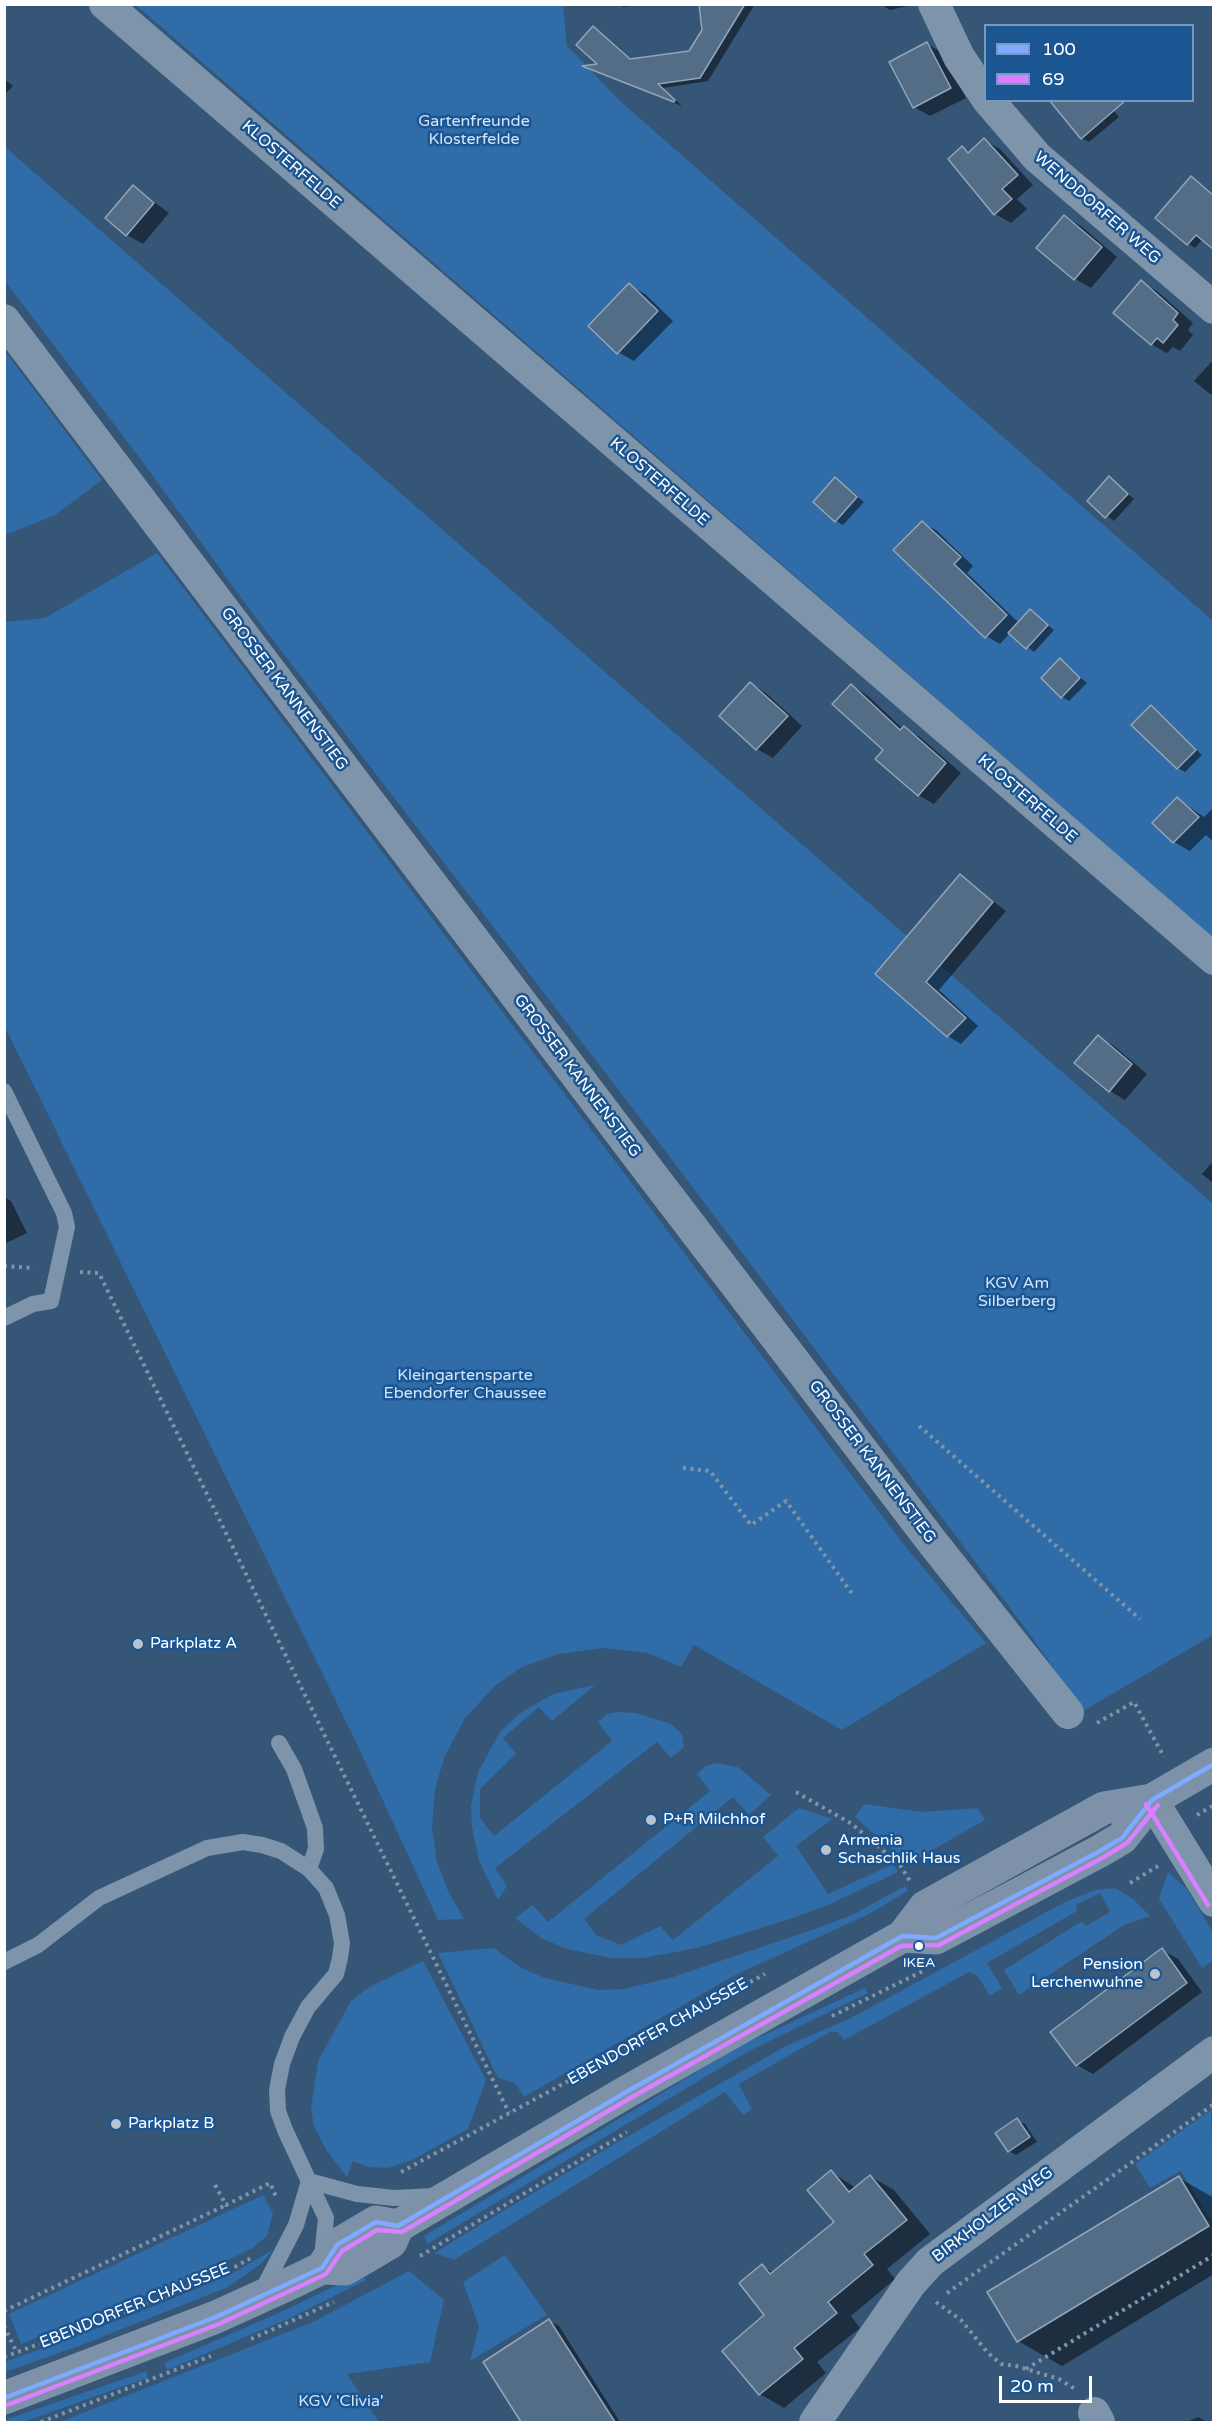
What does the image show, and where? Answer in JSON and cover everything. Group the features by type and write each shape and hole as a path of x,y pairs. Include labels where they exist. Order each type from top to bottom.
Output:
{"main road":[{"path":"4,2398 107,2360 257,2299 322,2268 337,2245 376,2222 398,2226 638,2085 903,1936 925,1907 1104,1808 1152,1800 1214,1764"}],"street":[{"name":"KLOSTERFELDE","path":"105,4 1214,959"},
{"name":"WENDDORFER WEG","path":"933,4 959,57 984,94"},
{"name":"WENDDORFER WEG","path":"990,102 1037,156 1214,308"},
{"name":"GROSSER KANNENSTIEG","path":"4,320 674,1204 933,1543 1068,1713"},
{"path":"1152,1800 1214,1901"},
{"name":"BIRKHOLZER WEG","path":"813,2422 923,2292 949,2246 1214,2052"}],"lane":[{"path":"4,1090 64,1213 67,1227 51,1301 33,1304 4,1318"},
{"path":"279,1743 294,1769 315,1828 316,1849 309,1869"},
{"path":"4,1962 38,1945 99,1898 182,1858 226,1843 243,1842 280,1851 309,1869 326,1888 337,1915 342,1943 336,1974 308,2007 292,2037 282,2064 277,2090 278,2111 285,2130 326,2218 322,2268"},
{"path":"309,2181 357,2194 394,2198 454,2194"},
{"path":"257,2299 296,2225 309,2181"}],"path":[{"path":"4,1266 99,1273 509,2113"},
{"path":"920,1426 1140,1619"},
{"path":"683,1468 710,1471 752,1525 786,1501 853,1595"},
{"path":"1068,1713 1083,1730 1134,1702 1164,1757"},
{"path":"796,1792 852,1824 900,1865 913,1886"},
{"path":"1204,1810 1214,1805"},
{"path":"1131,1883 1158,1866"},
{"name":"EBENDORFER CHAUSSEE","path":"396,2174 726,1993 769,1972"},
{"path":"1097,2418 1072,2386 1026,2369 1001,2364 961,2320 923,2292 1214,2104"},
{"path":"4,2311 270,2183 280,2206"},
{"path":"215,2185 225,2205"},
{"path":"1026,2369 1214,2255"},
{"name":"EBENDORFER CHAUSSEE","path":"4,2357 226,2272 253,2257"},
{"path":"4,2326 17,2353"}],"green space":[{"name":"Gartenfreunde Klosterfelde","path":"136,5 563,5 567,46 620,101 1213,621 1213,938"},
{"name":"KGV Am Silberberg","path":"4,146 1213,1204 1213,1635 1083,1711 1029,1633 660,1144 250,610 145,465 5,281"},
{"path":"4,350 102,480 55,515 5,535"},
{"name":"Kleingartensparte Ebendorfer Chaussee","path":"157,553 905,1546 986,1643 842,1730 694,1645 681,1667 648,1653 604,1648 558,1654 522,1667 496,1685 465,1718 444,1758 435,1789 432,1828 437,1862 448,1891 464,1919 438,1920 355,1740 5,1027 5,622 45,618"},
{"path":"595,1685 552,1721 539,1707 503,1738 516,1754 480,1789 480,1818 494,1836 612,1741 598,1722 607,1714 636,1713 671,1724 682,1734 684,1747 671,1758 657,1742 495,1868 507,1886 498,1900 479,1861 472,1827 471,1806 478,1772 500,1732 520,1713 553,1694"},
{"path":"717,1763 738,1767 771,1795 749,1815 733,1797 584,1919 596,1935 621,1945 660,1926 673,1940 778,1856 763,1837 799,1808 832,1819 796,1846 828,1894 893,1864 898,1872 828,1905 790,1919 697,1948 643,1958 611,1958 567,1949 541,1938 515,1918 533,1905 548,1922 710,1791 697,1774 706,1766"},
{"path":"864,1804 922,1812 977,1808 985,1820 908,1864 855,1817"},
{"path":"1168,1872 1187,1889 1213,1933 1213,1960 1202,1968 1159,1899"},
{"path":"905,1886 908,1891 867,1915 735,1975 524,2097 515,2083 498,2078 438,1953 494,1948 521,1968 545,1978 598,1990 624,1989 673,1977 809,1931 852,1915"},
{"path":"1115,1888 1133,1899 1150,1916 1124,1925 1019,1995 1004,1970 1082,1921 1086,1926 1110,1912 1100,1893 1076,1905 1077,1911 987,1963 1002,1988 990,1996 977,1975 969,1972 844,2040 838,2032 830,2032 739,2084 752,2109 743,2115 725,2092 454,2260 434,2253 611,2146 786,2046 849,2019 1065,1902 1095,1890"},
{"path":"423,1961 486,2080 468,2129 412,2160 388,2168 368,2167 353,2161 347,2177 327,2151 314,2126 311,2108 318,2061 351,2001 369,1987"},
{"path":"865,1988 868,1993 747,2052 427,2244 424,2236 740,2046"},
{"path":"1211,2110 1214,2215 1209,2218 1181,2171 1150,2188 1135,2164"},
{"path":"263,2195 273,2213 267,2236 251,2249 185,2280 21,2344 9,2314"},
{"path":"274,2249 261,2264 228,2287 79,2346 5,2372 5,2362 127,2317 230,2275"},
{"path":"505,2255 547,2315 470,2361 479,2327 463,2282"},
{"name":"KGV 'Clivia'","path":"409,2271 444,2300 430,2362 347,2374 379,2422 60,2422 313,2322"},
{"path":"362,2273 366,2280 288,2319 167,2370 164,2363 283,2311"},
{"path":"147,2371 147,2378 23,2422 5,2422 5,2420"}],"building":[{"path":"699,4 745,4 700,78 658,84 675,100 674,102 582,66 597,64 576,45 593,26 630,59 689,51 702,30"},
{"path":"927,42 951,88 913,108 889,62"},
{"path":"1051,102 1124,102 1081,139"},
{"path":"984,138 1018,175 1002,189 1012,199 994,215 948,159 962,146 968,153"},
{"path":"1191,176 1214,196 1214,250 1196,235 1187,245 1155,218"},
{"path":"133,185 154,203 126,236 105,218"},
{"path":"1064,215 1102,247 1074,280 1036,248"},
{"path":"1141,280 1178,313 1173,320 1178,325 1163,343 1157,338 1151,345 1113,313"},
{"path":"629,283 658,311 617,354 588,326"},
{"path":"1109,476 1128,494 1105,518 1087,501"},
{"path":"835,477 857,497 835,522 813,502"},
{"path":"922,521 961,557 954,564 1007,615 985,638 893,550"},
{"path":"1030,609 1048,625 1026,649 1008,633"},
{"path":"1060,658 1080,678 1061,698 1041,678"},
{"path":"750,682 788,716 756,750 719,716"},
{"path":"851,684 900,730 904,726 946,763 918,796 875,759 883,750 832,704"},
{"path":"1151,705 1196,750 1177,769 1131,725"},
{"path":"1177,797 1199,817 1173,843 1152,823"},
{"path":"960,874 993,902 926,982 966,1018 947,1037 875,974"},
{"path":"1098,1035 1132,1064 1109,1092 1074,1063"},
{"path":"1162,1948 1187,1983 1076,2066 1050,2032"},
{"path":"1017,2118 1030,2137 1008,2152 995,2133"},
{"path":"831,2170 849,2192 870,2175 907,2220 864,2254 873,2265 828,2302 837,2313 794,2348 803,2359 759,2395 722,2351 764,2315 739,2283 762,2264 770,2274 834,2222 807,2190"},
{"path":"1179,2176 1209,2226 1017,2342 987,2292"},
{"path":"549,2319 615,2422 521,2422 483,2362"}],"transit line":[{"name":"100","path":"4,2398 216,2317 322,2268 337,2245 376,2222 398,2226 628,2091 897,1939 903,1936 936,1938 1100,1851 1122,1838 1152,1800 1214,1764"},
{"name":"69","path":"1146,1804 1208,1905"},
{"name":"69","path":"7,2405 219,2324 326,2274 342,2251 377,2230 402,2232 632,2097 901,1946 939,1945 1104,1857 1127,1843 1158,1805"}],"place":[{"name":"Parkplatz A","path":"138,1644"},
{"name":"P+R Milchhof","path":"651,1820"},
{"name":"Armenia Schaschlik Haus","path":"826,1850"},
{"name":"IKEA","path":"919,1946"},
{"name":"Pension Lerchenwuhne","path":"1155,1974"},
{"name":"Parkplatz B","path":"116,2124"}]}
